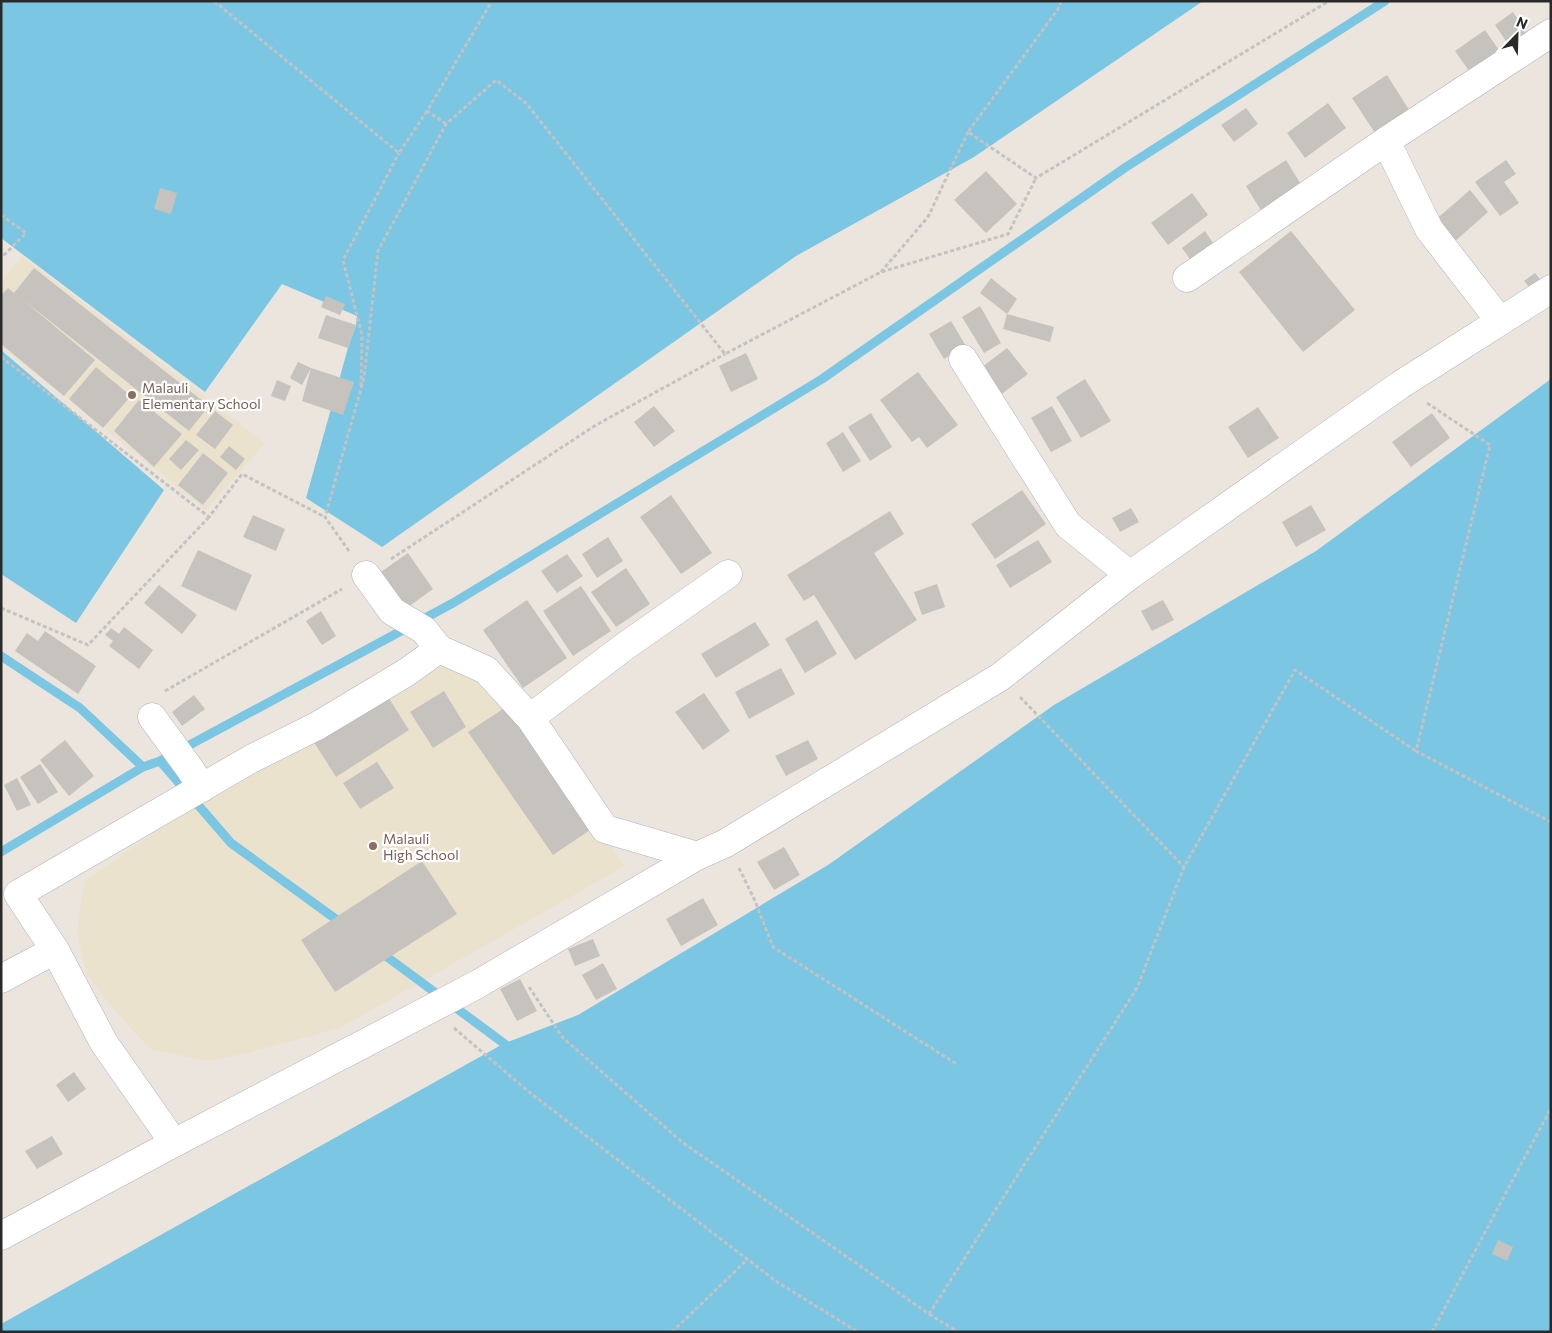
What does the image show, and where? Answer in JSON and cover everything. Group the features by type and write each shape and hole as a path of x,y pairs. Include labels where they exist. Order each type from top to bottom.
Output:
{"street":[{"path":"1187,278 1386,141 1551,33"},
{"path":"1386,141 1430,230 1500,321"},
{"path":"1,1236 514,964 697,856 726,843 1000,676 1130,576 1400,385 1551,289"},
{"path":"963,359 1068,525 1130,576"},
{"path":"530,718 624,646 728,574"},
{"path":"366,575 392,611 432,640 486,670 530,718 605,829 697,856"},
{"path":"174,1143 104,1043 54,950 18,894 172,805 196,783 251,759 317,726 407,672 432,640"},
{"path":"152,717 196,783"},
{"path":"1,980 54,950"}],"path":[{"path":"214,1 399,153"},
{"path":"360,392 362,335 343,260 399,153 492,1"},
{"path":"881,272 928,217 968,132 1058,9 1061,1"},
{"path":"152,717 146,702 366,575 596,425 725,354 881,272 1008,234 1036,178 1329,1"},
{"path":"325,516 364,378 378,251 446,124 496,80 526,103 725,354"},
{"path":"427,110 446,124"},
{"path":"968,132 1036,178"},
{"path":"1,215 26,233 1,258"},
{"path":"1,357 209,517"},
{"path":"1400,385 1490,445 1416,751"},
{"path":"1,608 88,645 209,517 242,474 325,516 366,575"},
{"path":"929,1314 1137,988 1184,867 1295,670 1416,751 1551,822"},
{"path":"1000,676 1184,867"},
{"path":"726,843 756,901 773,947 958,1065"},
{"path":"514,964 563,1038 682,1142 929,1314 958,1332"},
{"path":"435,1006 529,1092 778,1282 858,1332"},
{"path":"1432,1332 1551,1108"},
{"path":"672,1332 748,1259"}],"shaded area":[{"name":"Malauli Elementary School","path":"22,256 265,443 206,510 1,346 1,281"},
{"name":"Malauli High School","path":"448,655 512,706 625,866 340,1028 248,1053 207,1061 150,1049 114,1010 87,975 77,933 84,881 165,825"}],"water":[{"path":"1,1 1203,1 974,157 796,256 382,547 306,498 357,316 282,284 205,392 1,238"},
{"path":"1,350 164,490 76,623 1,574"},
{"path":"1551,379 1551,1332 1,1332 1,1324 503,1044 578,1015 828,865 1054,705 1316,551"}],"building":[{"path":"1513,12 1528,34 1510,47 1495,25"},
{"path":"1485,30 1506,60 1476,81 1455,51"},
{"path":"1387,75 1409,110 1375,133 1352,98"},
{"path":"1328,103 1346,128 1305,158 1287,133"},
{"path":"1246,108 1258,124 1234,142 1221,125"},
{"path":"1286,160 1302,186 1262,212 1246,186"},
{"path":"1506,160 1516,174 1504,182 1519,203 1500,216 1475,182"},
{"path":"986,171 1017,204 986,233 954,200"},
{"path":"160,188 177,193 171,214 154,209"},
{"path":"1470,190 1488,212 1453,243 1434,221"},
{"path":"1192,193 1208,215 1168,245 1151,223"},
{"path":"1205,231 1215,246 1192,262 1182,248"},
{"path":"1291,231 1355,310 1303,352 1239,272"},
{"path":"34,268 209,406 189,431 22,299 95,360 64,396 1,344 1,295 8,288 14,293"},
{"path":"1535,273 1546,287 1536,295 1524,281"},
{"path":"991,278 1017,299 1007,314 980,293"},
{"path":"326,296 345,304 340,315 321,307"},
{"path":"980,306 1001,343 984,353 962,317"},
{"path":"1007,314 1054,327 1050,342 1003,329"},
{"path":"326,315 356,325 348,348 318,338"},
{"path":"951,321 966,346 944,359 929,334"},
{"path":"1007,348 1028,374 999,396 978,370"},
{"path":"746,353 758,379 731,392 719,366"},
{"path":"298,362 311,368 302,385 290,378"},
{"path":"96,367 131,396 103,428 69,399"},
{"path":"311,368 354,382 343,415 302,401"},
{"path":"918,372 958,425 927,448 919,437 912,442 880,400"},
{"path":"1085,379 1111,421 1081,438 1056,397"},
{"path":"277,380 291,386 285,401 271,396"},
{"path":"139,400 182,434 154,467 114,431"},
{"path":"654,406 675,431 654,447 634,422"},
{"path":"1052,406 1072,441 1051,452 1031,418"},
{"path":"1258,407 1279,438 1248,458 1228,427"},
{"path":"215,411 233,425 215,449 196,435"},
{"path":"871,413 892,447 870,461 848,427"},
{"path":"1432,413 1450,438 1411,467 1392,442"},
{"path":"843,432 861,461 843,472 826,443"},
{"path":"186,440 199,450 181,470 169,459"},
{"path":"229,446 245,459 236,470 220,457"},
{"path":"203,453 228,473 203,505 178,485"},
{"path":"1022,490 1046,524 995,559 971,524"},
{"path":"671,495 712,553 681,574 640,517"},
{"path":"1311,505 1326,530 1296,547 1282,522"},
{"path":"1131,508 1139,522 1120,532 1112,518"},
{"path":"890,511 904,534 874,553 917,620 855,660 814,595 804,601 787,575"},
{"path":"253,515 285,529 276,551 243,537"},
{"path":"608,537 623,561 597,578 582,554"},
{"path":"1038,540 1052,562 1010,588 996,565"},
{"path":"198,550 252,575 236,611 181,586"},
{"path":"408,553 433,589 404,610 378,574"},
{"path":"567,554 583,576 557,593 541,571"},
{"path":"626,568 650,604 616,627 591,592"},
{"path":"937,584 945,607 922,615 914,592"},
{"path":"159,585 197,615 182,634 144,603"},
{"path":"581,586 611,631 573,656 543,611"},
{"path":"527,600 567,658 523,688 483,630"},
{"path":"1163,600 1174,620 1152,631 1141,611"},
{"path":"321,611 336,636 322,645 306,621"},
{"path":"817,620 837,654 805,673 785,639"},
{"path":"755,622 770,645 716,678 701,654"},
{"path":"124,627 153,650 139,669 109,646 113,641 105,635 111,628 119,634"},
{"path":"45,631 96,666 78,694 15,651 27,633 38,641"},
{"path":"781,668 795,694 749,719 735,692"},
{"path":"444,691 466,727 433,748 410,712"},
{"path":"385,692 409,730 336,777 312,739"},
{"path":"704,693 730,731 703,750 675,712"},
{"path":"194,695 205,709 182,726 172,712"},
{"path":"509,705 593,828 553,855 468,732"},
{"path":"65,740 94,776 69,796 40,760"},
{"path":"808,740 818,759 786,776 775,756"},
{"path":"377,762 394,788 360,809 343,783"},
{"path":"40,764 58,792 38,804 20,777"},
{"path":"17,778 31,805 17,811 4,785"},
{"path":"784,847 800,875 774,890 757,862"},
{"path":"422,861 457,914 335,992 301,940"},
{"path":"703,898 718,925 681,946 666,919"},
{"path":"593,939 600,956 575,966 568,949"},
{"path":"603,963 617,989 596,1000 582,975"},
{"path":"520,979 537,1011 517,1021 500,989"},
{"path":"74,1072 86,1089 68,1102 56,1085"},
{"path":"52,1136 63,1154 37,1169 25,1151"},
{"path":"1498,1240 1513,1247 1507,1261 1492,1254"}],"waterway":[{"path":"160,761 453,603 822,379 1126,167 1385,1"},
{"path":"1,656 80,708 143,767 160,761 231,843 344,925"},
{"path":"1,852 143,767"},
{"path":"379,951 513,1050"}],"place":[{"name":"Malauli Elementary School","path":"132,395"},
{"name":"Malauli High School","path":"373,846"}]}
